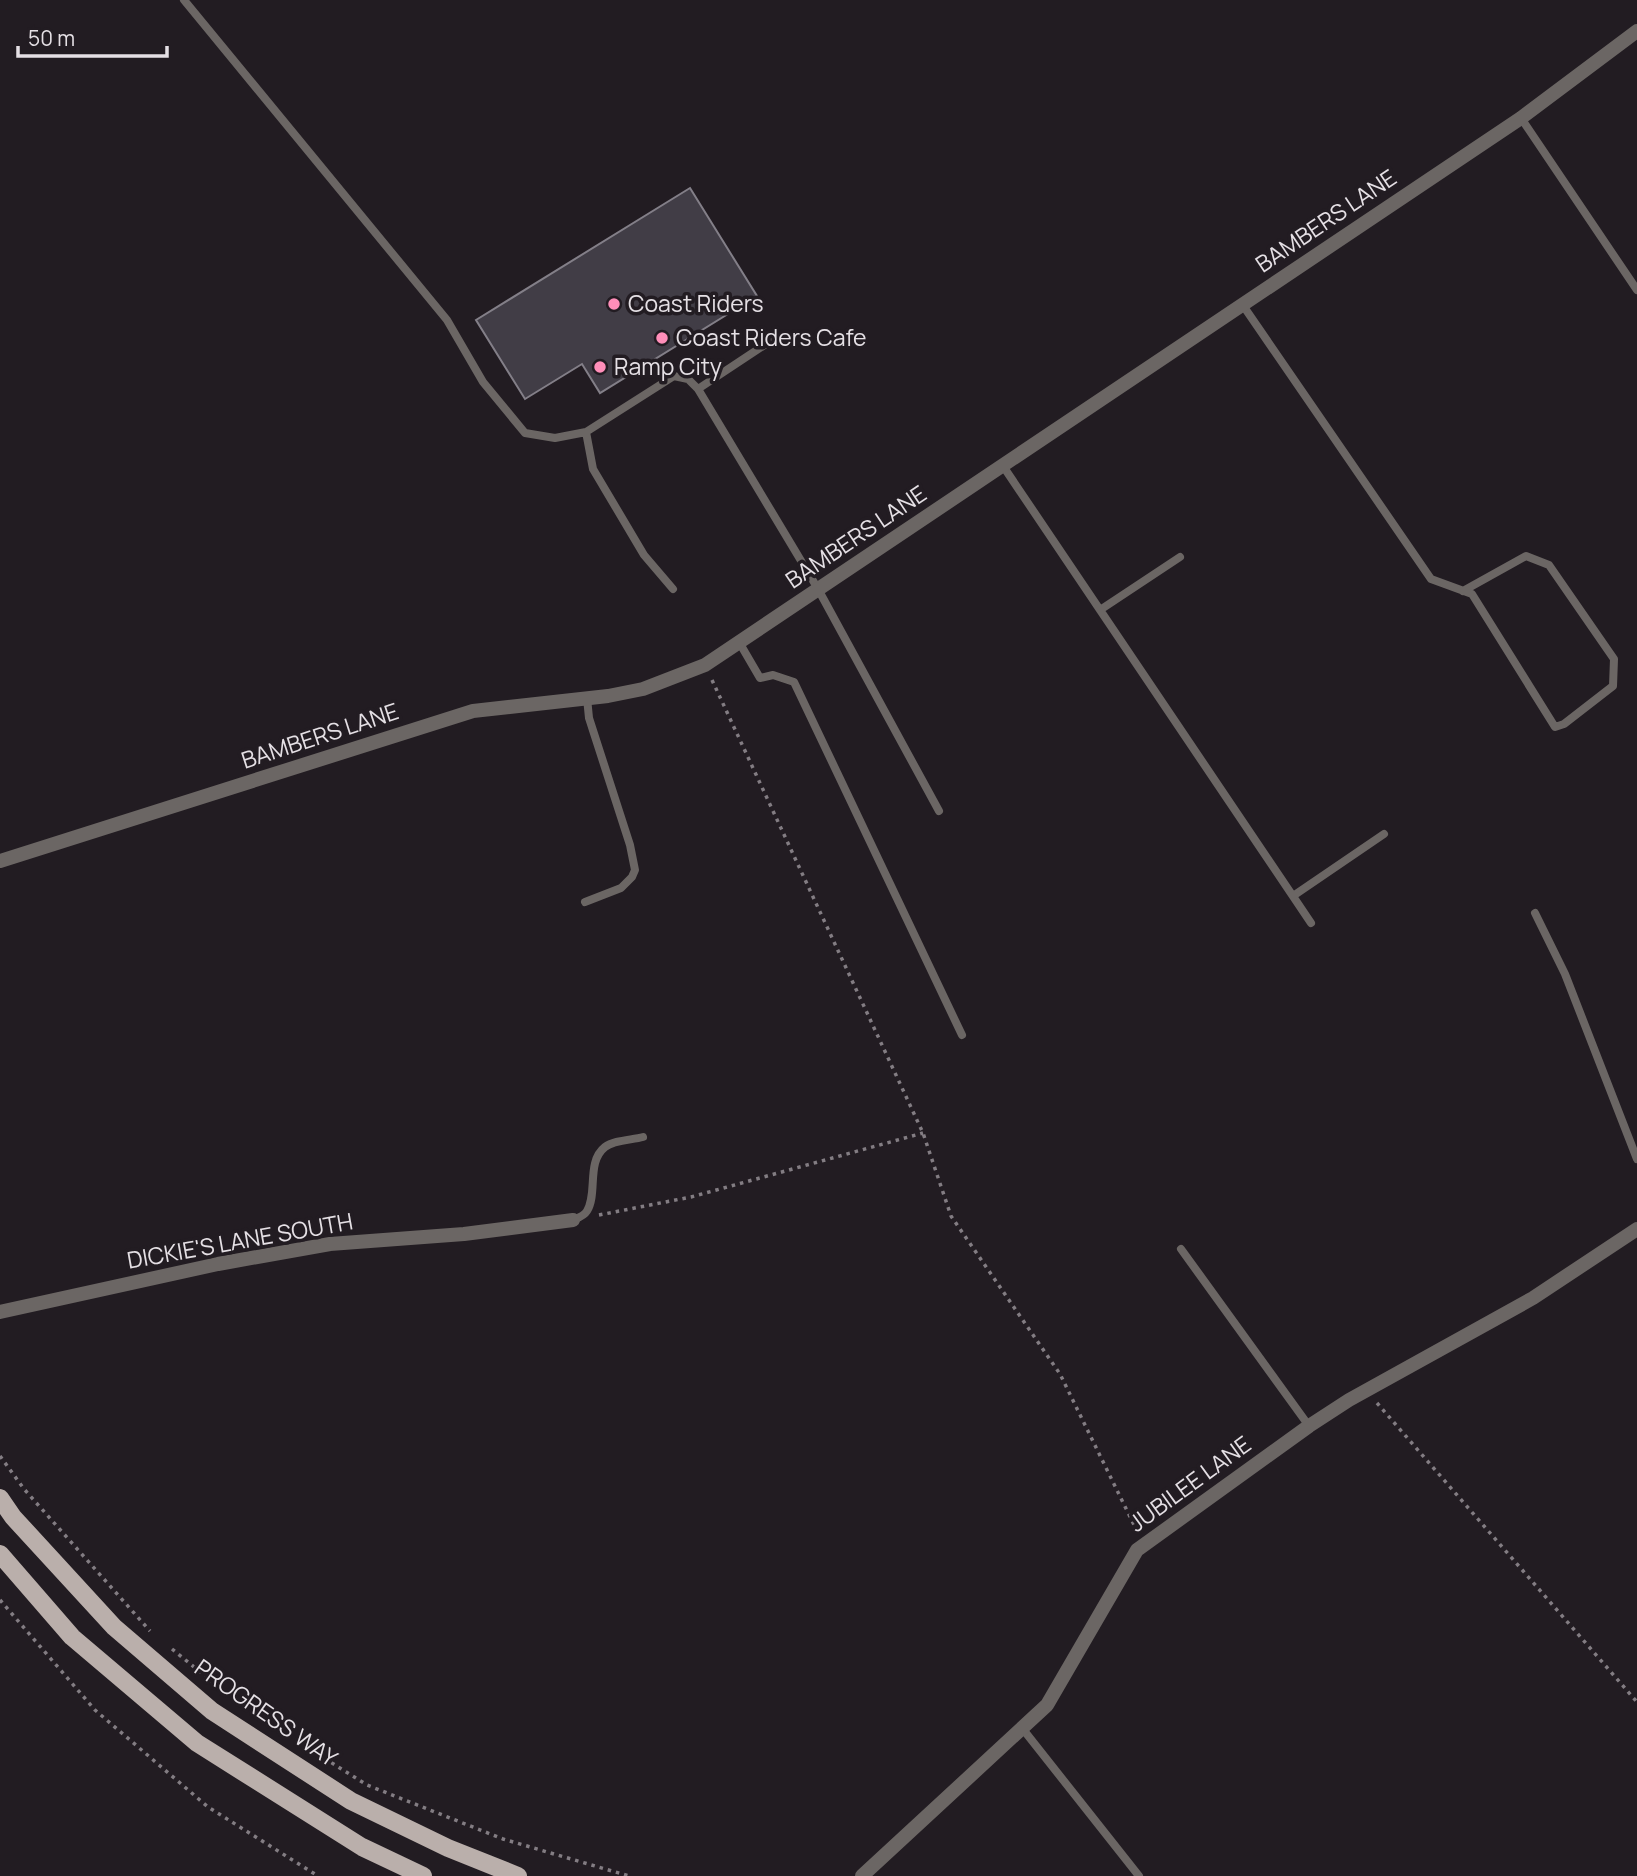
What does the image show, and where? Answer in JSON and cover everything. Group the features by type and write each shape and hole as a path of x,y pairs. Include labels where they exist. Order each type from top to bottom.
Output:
{"main road":[{"name":"PROGRESS WAY","path":"0,1498 13,1517 114,1627 212,1711 351,1801 448,1848 518,1876"},
{"path":"0,1554 72,1637 197,1743 362,1847 423,1876"}],"street":[{"name":"BAMBERS LANE","path":"0,861 473,711 643,689 705,665 1521,118 1637,31"},
{"name":"DICKIE'S LANE SOUTH","path":"0,1312 218,1264 330,1244 464,1234 573,1220"},
{"name":"JUBILEE LANE","path":"862,1876 1046,1705 1137,1550 1309,1426 1366,1391 1533,1298 1637,1229"}],"lane":[{"path":"184,0 447,320 483,382 525,433 555,439 586,432 674,376 688,379 698,389 818,589 939,811"},
{"path":"1521,118 1637,290"},
{"path":"1242,304 1430,579 1463,591 1472,594 1555,727 1564,724 1613,686 1614,659 1549,565 1526,556 1463,591"},
{"path":"698,389 778,336"},
{"path":"586,432 593,469 644,555 673,589"},
{"path":"1003,466 1311,923"},
{"path":"1100,610 1180,558"},
{"path":"739,642 760,678 773,675 794,682 962,1035"},
{"path":"585,902 621,888 635,870 630,845 589,718 587,698"},
{"path":"1293,896 1384,834"},
{"path":"1535,914 1565,974 1637,1159"},
{"path":"573,1220 584,1215 589,1209 593,1173 602,1149 608,1144 643,1137"},
{"path":"1181,1250 1309,1426"},
{"path":"1022,1728 1139,1876"}],"path":[{"path":"705,665 923,1133 951,1216 1060,1374 1144,1545"},
{"path":"573,1220 691,1197 923,1133"},
{"path":"1366,1391 1637,1702"},
{"path":"0,1456 24,1489 151,1633"},
{"path":"0,1600 95,1710 208,1807 318,1876"},
{"path":"162,1641 245,1709"},
{"path":"278,1730 367,1785 503,1839 629,1876"}],"building":[{"path":"690,188 757,296 600,393 582,364 525,399 476,320"}],"place":[{"name":"Coast Riders","path":"614,304"},
{"name":"Coast Riders Cafe","path":"662,338"},
{"name":"Ramp City","path":"600,367"}]}
